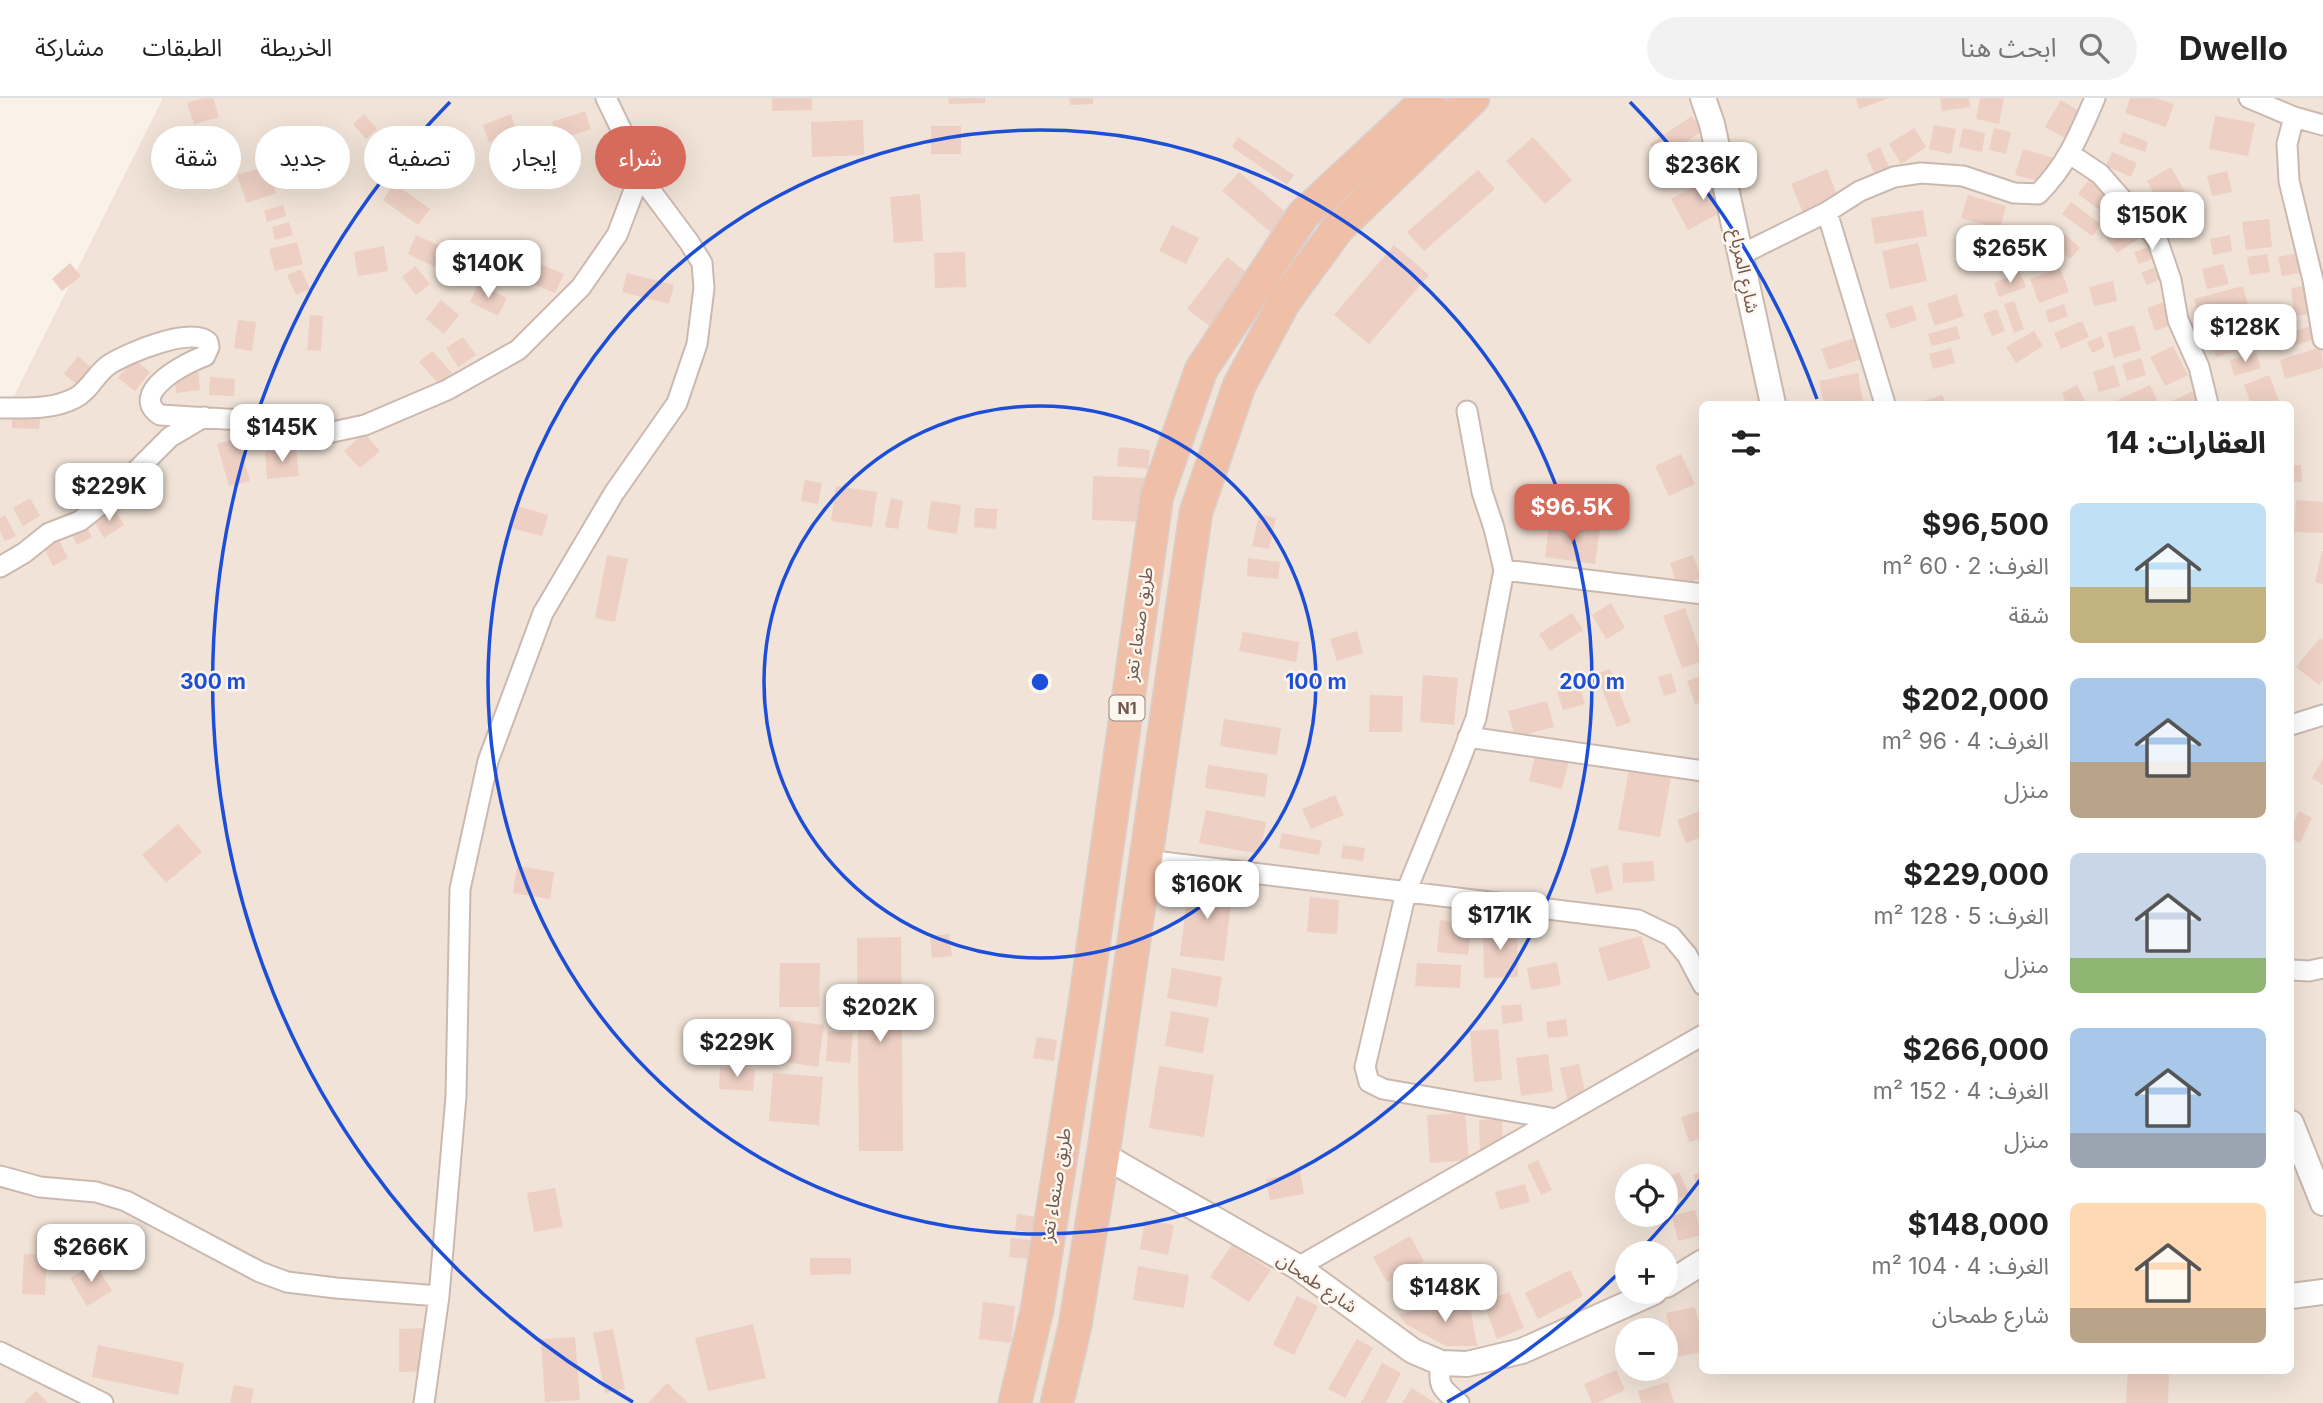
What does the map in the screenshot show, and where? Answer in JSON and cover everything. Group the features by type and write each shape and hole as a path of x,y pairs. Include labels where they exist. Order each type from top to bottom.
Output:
{"highway":[{"name":"طريق صنعاء تعز","path":"1015,1403 1037,1310 1085,1003 1157,496 1201,370 1303,215 1429,98"},
{"name":"N1","path":"1057,1403 1075,1326 1103,1155 1196,512 1239,386 1284,302 1338,228 1472,98"},
{"path":"1062,1144 1103,1155"}],"street":[{"path":"606,98 619,126"},
{"name":"شارع المرباع","path":"1703,98 1712,124 1772,401"},
{"path":"1740,254 1827,212 1860,191 1894,177 1922,173 1962,176 2014,193 2038,194 2056,176 2070,154 2095,98"},
{"path":"2249,98 2294,117 2323,125"},
{"path":"2294,117 2287,144 2289,181 2313,280 2323,339"},
{"path":"2070,154 2100,174 2157,239 2171,280 2178,320 2199,367 2207,401"},
{"path":"0,408 44,408 77,398 110,364 162,342 196,336 208,342 208,352 170,373 156,388 151,395 150,404 152,410 160,415 242,420 323,434 365,425 447,390 518,350 582,287 617,235 635,189"},
{"path":"424,1403 439,1296 456,1096 460,890 488,761 543,613 614,493 677,402 697,344 704,288 702,263 650,189"},
{"path":"1827,212 1884,401"},
{"path":"1467,411 1482,492 1504,570 1476,718 1406,892 1366,1067 1369,1082 1383,1089 1556,1119"},
{"path":"0,567 24,553 49,533 80,521 109,499 170,437 204,417"},
{"path":"1504,570 1699,594"},
{"path":"2294,725 2323,715"},
{"path":"1468,737 1699,770"},
{"path":"1146,860 1638,920 1671,936 1687,955 1699,978"},
{"path":"2294,970 2323,968"},
{"path":"1298,1267 1699,1037"},
{"path":"2294,1130 2323,1203"},
{"name":"شارع طمحان","path":"1103,1155 1298,1267 1413,1350 1441,1363 1467,1364 1522,1351 1627,1304"},
{"path":"0,1176 40,1187 96,1192 126,1201 260,1272 287,1282 439,1296"},
{"path":"1678,1277 1699,1264"},
{"path":"2294,1296 2323,1292"},
{"path":"0,1352 103,1403"},
{"path":"1441,1363 1438,1377 1442,1389 1459,1403"}],"shaded area":[{"path":"163,98 2323,98 2323,1403 0,1403 0,417 4,416"}],"building":[{"path":"213,98 219,117 194,124 187,103"},
{"path":"772,98 812,98 812,110 772,111"},
{"path":"948,98 985,98 985,103 949,104"},
{"path":"1069,98 1093,98 1093,104 1070,105"},
{"path":"1856,98 1889,98 1859,109"},
{"path":"1940,98 1969,98 1970,107 1942,111"},
{"path":"1980,98 2004,98 1999,124 1976,119"},
{"path":"2130,98 2156,98 2174,104 2166,127 2125,113"},
{"path":"2061,100 2086,115 2070,141 2045,127"},
{"path":"585,111 591,129 581,132 581,126 553,126 552,122"},
{"path":"364,114 374,126 364,126 364,137 353,124"},
{"path":"511,114 515,126 489,126 489,142 483,125"},
{"path":"1692,116 1702,131 1660,159 1650,144"},
{"path":"2215,116 2255,123 2248,156 2209,149"},
{"path":"863,120 864,155 812,157 811,122"},
{"path":"1934,125 1956,129 1951,154 1929,149"},
{"path":"931,126 961,126 961,154 931,154"},
{"path":"1914,128 1926,147 1901,164 1889,144"},
{"path":"1963,128 1985,133 1982,152 1959,147"},
{"path":"1994,128 2011,132 2006,154 1989,150"},
{"path":"2123,132 2148,142 2145,152 2119,143"},
{"path":"1238,137 1294,175 1287,185 1232,147"},
{"path":"1533,137 1572,180 1545,204 1506,161"},
{"path":"1880,147 1891,171 1876,178 1866,154"},
{"path":"2023,149 2054,158 2047,183 2015,175"},
{"path":"2112,152 2137,163 2131,177 2106,166"},
{"path":"2171,167 2187,195 2163,209 2147,181"},
{"path":"1827,169 1840,203 1805,217 1791,184"},
{"path":"255,170 255,189 275,189 276,193 247,203 241,186 241,174"},
{"path":"1478,170 1495,189 1424,251 1407,232"},
{"path":"2227,171 2232,192 2212,196 2207,176"},
{"path":"1239,172 1289,215 1273,234 1222,191"},
{"path":"1718,174 1735,205 1688,230 1671,199"},
{"path":"2093,175 2122,197 2107,216 2078,194"},
{"path":"390,189 402,189 430,209 418,225 383,200"},
{"path":"920,194 923,241 894,243 890,197"},
{"path":"1968,195 2006,206 2000,229 1961,218"},
{"path":"2071,202 2101,224 2092,236 2062,214"},
{"path":"283,205 286,216 267,222 264,211"},
{"path":"1923,210 1927,236 1875,244 1871,218"},
{"path":"2135,217 2146,234 2117,253 2106,237"},
{"path":"2269,219 2272,247 2246,250 2242,222"},
{"path":"289,222 293,235 275,240 272,227"},
{"path":"1172,225 1199,238 1186,264 1159,251"},
{"path":"2061,231 2080,248 2070,259 2051,243"},
{"path":"416,235 444,248 435,267 408,254"},
{"path":"2230,235 2232,251 2213,255 2210,239"},
{"path":"2166,241 2170,253 2139,264 2134,252"},
{"path":"297,242 303,264 275,271 269,249"},
{"path":"1918,243 1927,281 1890,289 1882,251"},
{"path":"1394,245 1429,275 1369,344 1334,315"},
{"path":"384,246 388,271 358,276 354,252"},
{"path":"1992,249 1995,261 1972,268 1969,256"},
{"path":"2309,251 2312,271 2282,276 2278,257"},
{"path":"965,252 966,287 935,288 934,253"},
{"path":"515,254 564,274 555,293 507,273"},
{"path":"2267,254 2270,272 2250,275 2247,257"},
{"path":"452,257 476,268 467,287 443,276"},
{"path":"1227,257 1254,278 1215,330 1187,309"},
{"path":"2174,259 2179,271 2147,285 2141,273"},
{"path":"70,263 81,276 62,291 52,279"},
{"path":"2223,264 2229,284 2207,289 2202,269"},
{"path":"415,266 430,284 416,295 402,277"},
{"path":"2060,268 2069,292 2039,303 2030,279"},
{"path":"301,269 310,289 296,295 287,275"},
{"path":"2020,272 2026,287 1999,297 1994,283"},
{"path":"627,273 674,285 669,304 622,292"},
{"path":"2113,281 2117,301 2094,306 2089,287"},
{"path":"478,284 507,298 498,316 470,302"},
{"path":"2318,284 2322,312 2294,316 2291,288"},
{"path":"2243,286 2249,309 2200,322 2194,299"},
{"path":"1956,294 1964,316 1935,326 1927,304"},
{"path":"2172,299 2180,322 2155,331 2147,308"},
{"path":"441,300 459,315 444,334 426,319"},
{"path":"2014,301 2024,329 2014,333 2004,304"},
{"path":"2064,304 2068,316 2049,323 2045,311"},
{"path":"1912,305 1917,320 1891,329 1885,314"},
{"path":"1997,309 2005,331 1992,336 1983,314"},
{"path":"310,315 323,316 321,351 307,350"},
{"path":"2250,318 2258,344 2216,357 2208,331"},
{"path":"238,320 256,322 252,351 234,348"},
{"path":"2082,321 2089,337 2061,349 2054,333"},
{"path":"2322,323 2323,337 2275,351 2271,338"},
{"path":"2134,325 2141,350 2114,358 2107,333"},
{"path":"1957,326 1960,339 1932,346 1928,334"},
{"path":"2034,331 2043,346 2016,363 2006,347"},
{"path":"1860,336 1867,357 1829,370 1821,349"},
{"path":"2101,336 2105,347 2092,353 2087,342"},
{"path":"463,337 476,355 458,367 446,348"},
{"path":"2173,346 2188,375 2165,386 2150,357"},
{"path":"2321,347 2323,368 2285,379 2280,360"},
{"path":"1951,348 1955,363 1933,369 1929,354"},
{"path":"432,351 453,374 440,385 419,362"},
{"path":"2256,353 2261,368 2234,376 2230,360"},
{"path":"78,356 99,374 85,391 64,374"},
{"path":"2141,358 2146,375 2127,381 2122,364"},
{"path":"134,359 150,372 135,391 118,378"},
{"path":"2114,365 2120,386 2099,392 2093,372"},
{"path":"198,370 200,390 176,393 174,372"},
{"path":"1858,373 1863,401 1823,401 1819,381"},
{"path":"2269,375 2279,401 2250,401 2244,385"},
{"path":"210,377 235,379 234,396 209,395"},
{"path":"2077,385 2085,401 2066,401 2062,393"},
{"path":"2150,385 2158,401 2118,401"},
{"path":"2206,385 2214,401 2172,401"},
{"path":"1942,395 1945,401 1925,401"},
{"path":"12,411 41,413 39,429 12,428"},
{"path":"364,433 380,451 360,468 344,451"},
{"path":"238,438 250,481 229,486 217,444"},
{"path":"1119,447 1150,450 1148,469 1117,466"},
{"path":"296,448 299,476 267,479 265,451"},
{"path":"1681,454 1695,484 1669,496 1655,466"},
{"path":"2294,465 2301,465 2302,482 2294,482"},
{"path":"1093,476 1147,478 1146,522 1092,520"},
{"path":"805,480 822,483 818,504 801,501"},
{"path":"836,486 877,492 872,527 831,521"},
{"path":"30,498 40,516 23,526 13,508"},
{"path":"891,498 903,501 898,529 885,527"},
{"path":"2296,500 2323,502 2323,533 2294,532"},
{"path":"931,501 961,505 957,534 927,529"},
{"path":"517,506 548,515 542,536 511,528"},
{"path":"114,508 124,525 104,538 94,521"},
{"path":"975,508 997,509 996,529 974,527"},
{"path":"1259,514 1276,518 1269,549 1252,546"},
{"path":"5,515 16,536 5,541 0,531 0,518"},
{"path":"82,517 92,537 77,545 67,524"},
{"path":"1549,524 1600,530 1595,564 1545,557"},
{"path":"57,536 68,558 53,566 42,544"},
{"path":"2323,551 2323,584 2315,582"},
{"path":"607,555 628,559 615,622 595,618"},
{"path":"1693,555 1699,579 1677,586 1670,563"},
{"path":"1248,558 1280,562 1278,579 1247,576"},
{"path":"1611,603 1625,628 1606,639 1592,615"},
{"path":"1685,608 1699,649 1699,662 1682,668 1663,616"},
{"path":"1572,613 1583,630 1550,651 1539,634"},
{"path":"1357,631 1363,653 1337,661 1330,639"},
{"path":"1243,632 1299,642 1296,662 1239,651"},
{"path":"2320,638 2323,640 2323,680 2319,685 2296,667"},
{"path":"1610,669 1631,722 1617,727 1596,674"},
{"path":"1671,673 1677,692 1664,696 1658,677"},
{"path":"1423,675 1458,678 1454,725 1420,722"},
{"path":"1699,676 1699,703 1695,704 1687,681"},
{"path":"1579,684 1585,704 1563,710 1557,691"},
{"path":"1370,695 1403,696 1402,732 1369,732"},
{"path":"1547,701 1554,727 1515,737 1508,711"},
{"path":"1224,719 1281,728 1277,755 1220,746"},
{"path":"1536,752 1569,760 1562,789 1529,781"},
{"path":"2323,759 2323,785 2312,778"},
{"path":"1208,765 1268,774 1265,797 1205,788"},
{"path":"1629,769 1671,777 1660,837 1618,830"},
{"path":"1335,795 1344,815 1311,829 1302,809"},
{"path":"1206,810 1266,822 1260,854 1199,843"},
{"path":"2299,811 2312,818 2300,843 2294,840 2294,822"},
{"path":"1699,812 1699,838 1686,843 1677,820"},
{"path":"178,824 202,852 166,883 142,855"},
{"path":"1282,833 1322,841 1319,855 1279,848"},
{"path":"1343,845 1365,848 1363,861 1341,858"},
{"path":"1653,861 1655,881 1623,883 1622,863"},
{"path":"1608,865 1613,890 1596,894 1590,869"},
{"path":"517,866 554,872 550,899 513,893"},
{"path":"1189,881 1233,886 1224,961 1180,956"},
{"path":"1310,897 1339,900 1337,934 1307,932"},
{"path":"1440,920 1472,924 1468,955 1437,952"},
{"path":"1517,926 1518,977 1484,978 1483,927"},
{"path":"949,934 952,956 932,958 930,936"},
{"path":"1641,936 1651,968 1608,981 1598,948"},
{"path":"901,937 903,1151 859,1151 857,938"},
{"path":"1557,962 1561,985 1531,990 1527,968"},
{"path":"780,963 820,963 819,1007 779,1007"},
{"path":"1417,963 1461,965 1460,988 1415,986"},
{"path":"1172,968 1222,977 1217,1007 1167,998"},
{"path":"1521,1004 1523,1021 1503,1024 1501,1006"},
{"path":"1171,1011 1209,1018 1203,1053 1165,1046"},
{"path":"1566,1019 1568,1036 1548,1038 1546,1022"},
{"path":"784,1020 824,1025 818,1067 778,1061"},
{"path":"733,1029 765,1029 765,1055 733,1056"},
{"path":"1498,1029 1502,1080 1474,1082 1470,1031"},
{"path":"828,1031 853,1033 850,1063 826,1061"},
{"path":"1037,1037 1057,1040 1054,1061 1033,1058"},
{"path":"1548,1054 1553,1091 1521,1096 1516,1058"},
{"path":"1579,1064 1586,1096 1567,1099 1560,1068"},
{"path":"1159,1066 1214,1075 1204,1137 1149,1128"},
{"path":"720,1067 755,1069 753,1091 719,1089"},
{"path":"773,1073 823,1077 819,1125 769,1121"},
{"path":"1699,1111 1699,1139 1689,1142 1681,1117"},
{"path":"1465,1113 1469,1160 1430,1163 1427,1115"},
{"path":"1502,1119 1503,1150 1480,1151 1479,1120"},
{"path":"1538,1160 1552,1190 1541,1195 1527,1165"},
{"path":"1300,1172 1304,1194 1270,1200 1266,1179"},
{"path":"1678,1172 1689,1194 1678,1199"},
{"path":"1699,1173 1699,1189 1693,1175"},
{"path":"1525,1184 1530,1202 1500,1210 1495,1192"},
{"path":"555,1188 563,1227 534,1232 527,1193"},
{"path":"1695,1210 1699,1236 1678,1241 1675,1227 1678,1227 1678,1214"},
{"path":"1017,1214 1036,1217 1033,1233 1015,1230"},
{"path":"1145,1220 1174,1225 1168,1255 1140,1249"},
{"path":"1410,1236 1424,1261 1387,1282 1373,1257"},
{"path":"1011,1238 1031,1240 1029,1259 1009,1257"},
{"path":"1232,1245 1271,1270 1249,1302 1210,1277"},
{"path":"24,1254 47,1255 45,1295 22,1294"},
{"path":"810,1258 851,1258 851,1274 810,1275"},
{"path":"95,1263 112,1291 87,1306 70,1278"},
{"path":"1138,1266 1189,1275 1184,1308 1133,1300"},
{"path":"1570,1270 1583,1296 1538,1319 1525,1293"},
{"path":"1509,1292 1524,1328 1497,1339 1483,1302"},
{"path":"1297,1296 1318,1306 1294,1355 1273,1345"},
{"path":"1469,1301 1477,1346 1446,1346 1406,1324 1398,1314"},
{"path":"983,1302 1015,1306 1011,1343 979,1339"},
{"path":"1695,1307 1699,1324 1699,1353 1678,1357 1678,1318 1667,1318 1666,1313"},
{"path":"753,1324 766,1378 708,1391 695,1338"},
{"path":"427,1328 427,1371 399,1372 399,1329"},
{"path":"613,1329 625,1389 605,1393 593,1333"},
{"path":"575,1337 580,1400 545,1402 541,1339"},
{"path":"1357,1339 1373,1348 1345,1398 1328,1389"},
{"path":"98,1345 184,1363 178,1395 92,1377"},
{"path":"1382,1363 1401,1373 1386,1403 1361,1403"},
{"path":"1615,1370 1615,1381 1621,1381 1625,1390 1592,1403 1584,1384"},
{"path":"2128,1374 2169,1374 2168,1403 2126,1403"},
{"path":"1668,1382 1674,1403 1641,1403 1638,1391"},
{"path":"667,1383 688,1403 648,1403"},
{"path":"234,1385 254,1389 251,1403 230,1403"},
{"path":"1412,1388 1435,1403 1402,1403"},
{"path":"36,1391 48,1403 24,1403"}]}
